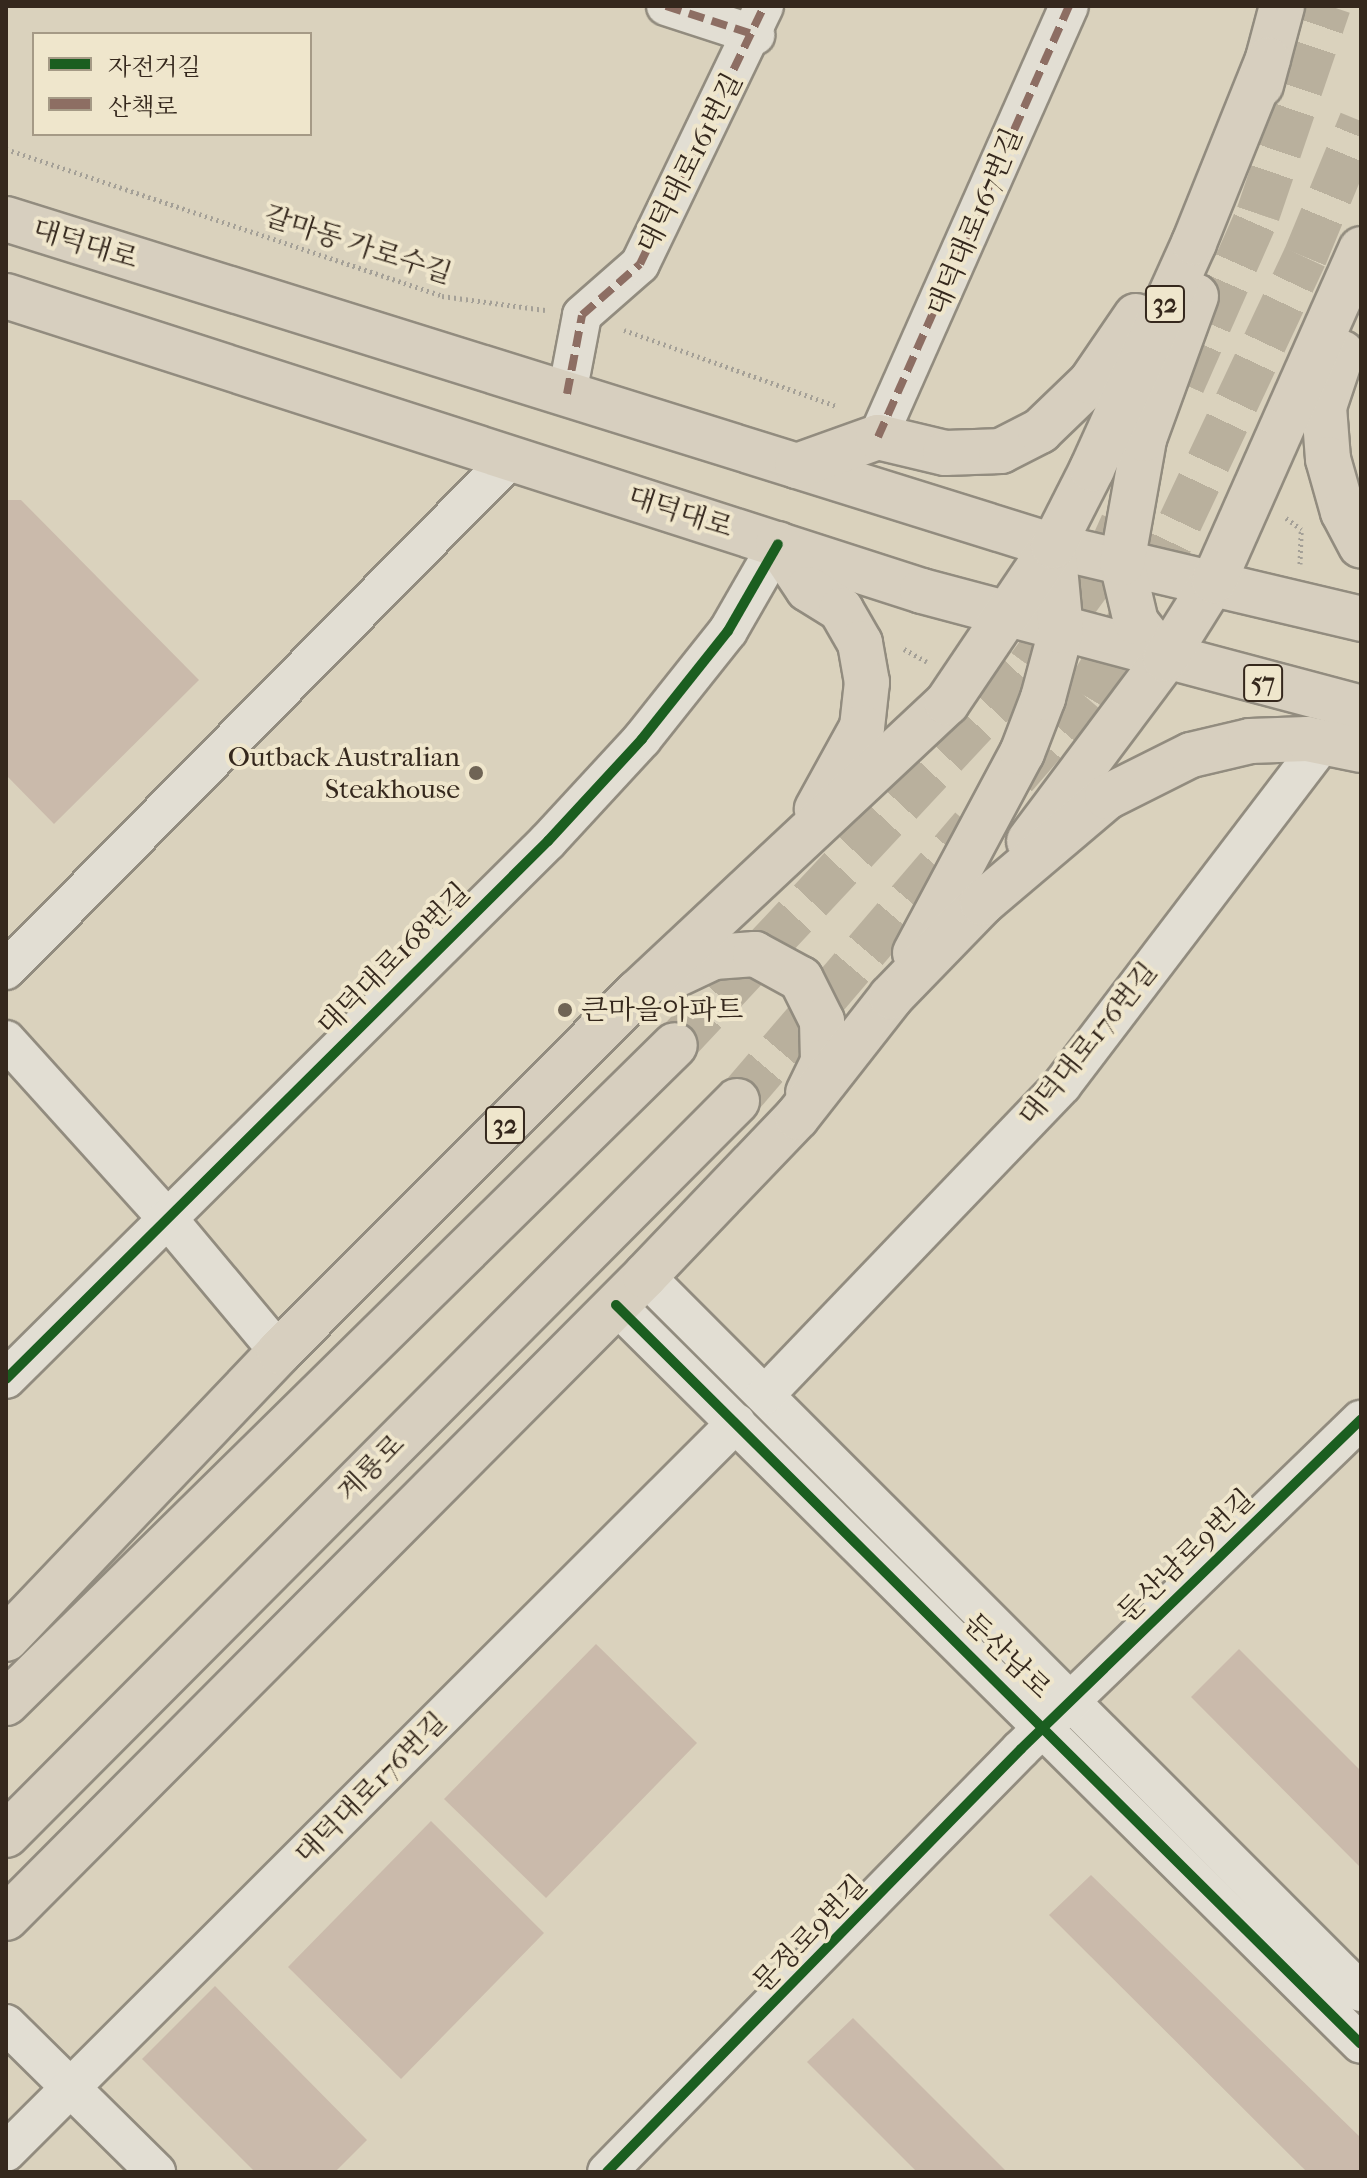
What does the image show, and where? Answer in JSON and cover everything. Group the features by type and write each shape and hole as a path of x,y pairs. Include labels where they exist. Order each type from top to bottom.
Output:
{"main road":[{"name":"32","path":"6,1639 279,1352 638,992 947,703 1053,546 1194,243 1268,59 1282,6"},
{"path":"1165,659 1136,622 1122,563 1144,439 1208,265 1268,59"},
{"name":"대덕대로","path":"6,219 1053,546 1214,581 1361,619"},
{"path":"797,466 878,437 945,453 1001,451 1040,431 1091,382 1167,270 1194,243"},
{"path":"982,903 1165,659 1214,581 1361,249"},
{"path":"1345,291 1347,335 1324,407 1328,459 1343,512 1361,546"},
{"name":"대덕대로","path":"6,296 1007,617 1361,708"},
{"path":"778,544 808,589 841,610 860,643 867,682 862,727 796,847"},
{"path":"891,997 1022,753 1061,631 1053,546"},
{"path":"6,1918 630,1290 797,1117 891,997 982,903 1107,797 1191,755 1250,741 1342,746"},
{"path":"638,992 714,957 755,954 801,979 822,1021 823,1062 797,1117"},
{"name":"32","path":"6,1703 675,1045"},
{"name":"계룡로","path":"6,1835 737,1101"}],"street":[{"path":"666,6 760,20"},
{"name":"대덕대로167번길","path":"878,437 1069,6"},
{"name":"대덕대로161번길","path":"582,315 640,264 760,20"},
{"path":"567,394 582,315"},
{"path":"6,970 511,458"},
{"name":"대덕대로168번길","path":"6,1379 548,841 642,739 728,631 778,544"},
{"name":"대덕대로176번길","path":"765,1395 1062,1085 1342,746"},
{"path":"6,1040 167,1218 279,1352"},
{"name":"둔산남로","path":"630,1290 765,1395 1361,2044"},
{"name":"둔산남로","path":"630,1290 736,1423 1361,1992"},
{"name":"둔산남로9번길","path":"1058,1714 1361,1420"},
{"name":"대덕대로176번길","path":"6,2152 736,1423"},
{"name":"문정로9번길","path":"607,2172 1058,1714"},
{"path":"6,2024 156,2172"}],"path":[{"path":"1300,566 1301,529"},
{"path":"903,649 935,666"}],"building":[{"path":"6,500 21,500 199,680 54,824 6,775"},
{"path":"596,1644 697,1743 546,1898 444,1799"},
{"path":"1239,1649 1361,1771 1361,1868 1191,1697"},
{"path":"431,1821 544,1933 401,2079 288,1967"},
{"path":"1091,1875 1361,2138 1361,2172 1307,2172 1049,1915"},
{"path":"215,1986 367,2140 335,2172 255,2172 142,2059"},
{"path":"853,2018 1007,2172 917,2172 807,2062"}],"tunnel":[{"path":"1183,384 1258,214 1329,6"},
{"path":"1015,777 1085,696 1152,582 1305,257 1361,121"},
{"path":"675,1045 1029,666 1105,562 1122,524"},
{"path":"737,1101 972,827"}],"marked path":[{"path":"666,6 755,35"},
{"path":"567,394 582,315 640,264 764,6"},
{"path":"878,437 1069,6"}],"cycle path":[{"path":"6,1379 548,841 642,739 728,631 778,544"},
{"path":"616,1305 1361,2044"},
{"path":"607,2172 1021,1749 1361,1420"}],"place":[{"name":"Outback Australian Steakhouse","path":"476,773"},
{"name":"큰마을아파트","path":"565,1010"}]}
